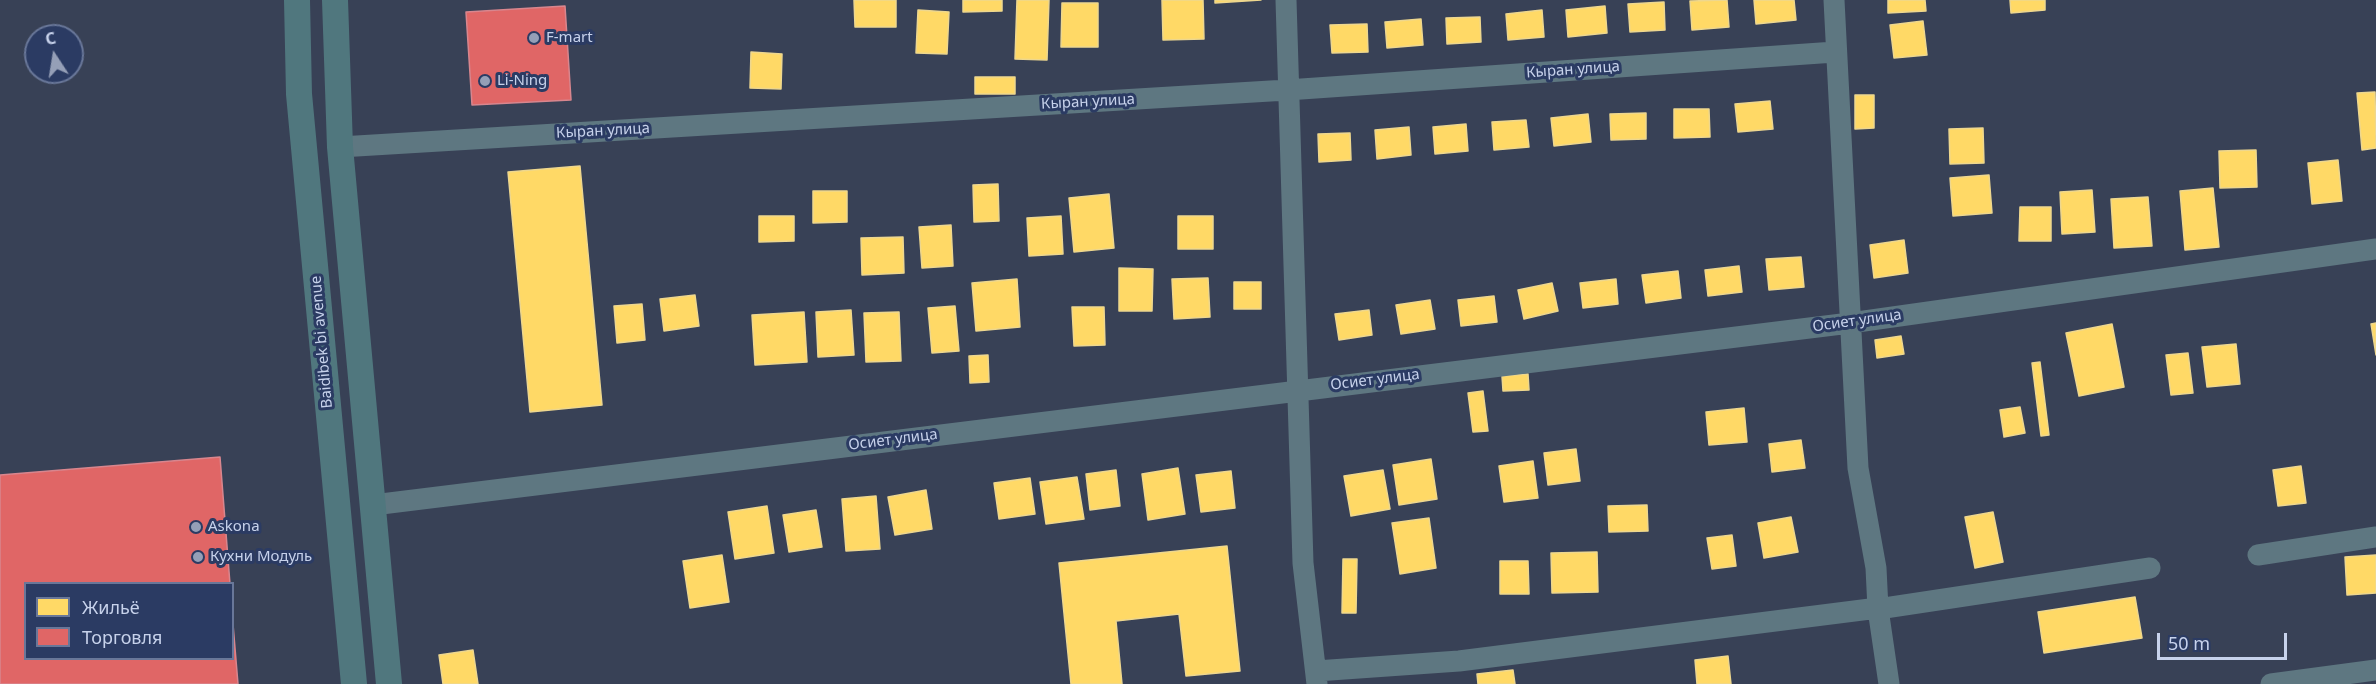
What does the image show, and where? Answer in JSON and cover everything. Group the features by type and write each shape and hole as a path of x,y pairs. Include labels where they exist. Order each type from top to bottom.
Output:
{"main road":[{"name":"Baidibek bi avenue","path":"297,0 299,94 354,684"},
{"path":"335,0 340,147 389,684"}],"street":[{"path":"1286,0 1303,563 1316,677 1459,662 1878,609 2150,568"},
{"path":"1834,0 1858,468 1876,568 1878,609 1888,684"},
{"name":"Кыран улица","path":"340,147 1287,90 1835,52"},
{"name":"Осиет улица","path":"373,506 1850,323 2376,249"},
{"path":"2258,555 2376,537"},
{"path":"2271,684 2376,670"}],"building: Жильё":[{"path":"854,0 896,0 896,27 855,27"},
{"path":"963,0 1002,0 1002,11 963,12"},
{"path":"1017,0 1049,0 1047,60 1015,59"},
{"path":"1162,0 1203,0 1204,39 1163,40"},
{"path":"1215,0 1261,0 1215,3"},
{"path":"1727,0 1729,27 1692,30 1690,1"},
{"path":"1754,0 1794,0 1796,20 1756,24"},
{"path":"1888,0 1925,0 1926,11 1888,13"},
{"path":"2010,0 2045,0 2045,10 2011,13"},
{"path":"1664,2 1665,30 1630,32 1628,4"},
{"path":"1062,3 1098,3 1098,47 1061,47"},
{"path":"1605,6 1607,33 1568,37 1566,10"},
{"path":"918,10 949,12 947,54 916,53"},
{"path":"1542,10 1544,37 1508,40 1506,14"},
{"path":"1480,17 1481,42 1447,44 1446,18"},
{"path":"1421,19 1423,45 1387,48 1385,22"},
{"path":"1923,21 1927,55 1894,58 1890,25"},
{"path":"1367,24 1368,52 1332,53 1330,25"},
{"path":"751,52 782,54 781,89 750,88"},
{"path":"975,77 1015,77 1015,94 975,94"},
{"path":"2375,92 2376,148 2362,150 2357,93"},
{"path":"1855,95 1874,95 1874,128 1855,129"},
{"path":"1770,101 1773,129 1738,132 1735,104"},
{"path":"1674,109 1709,109 1710,137 1674,138"},
{"path":"1646,113 1646,139 1611,140 1610,114"},
{"path":"1588,114 1591,142 1554,146 1551,118"},
{"path":"1526,120 1529,147 1494,150 1492,122"},
{"path":"1466,124 1468,151 1435,154 1433,127"},
{"path":"1409,127 1411,155 1377,159 1375,130"},
{"path":"1983,128 1984,163 1950,164 1949,129"},
{"path":"1350,133 1351,160 1319,162 1318,134"},
{"path":"2256,150 2257,187 2220,188 2219,151"},
{"path":"2338,160 2342,201 2312,204 2308,163"},
{"path":"580,166 602,405 530,412 508,172"},
{"path":"1989,175 1992,213 1953,216 1950,178"},
{"path":"998,184 999,221 974,222 973,185"},
{"path":"2213,188 2219,247 2185,250 2180,191"},
{"path":"2092,190 2095,232 2062,234 2060,192"},
{"path":"813,191 847,191 847,222 813,223"},
{"path":"1109,194 1114,248 1074,252 1069,198"},
{"path":"2148,197 2152,246 2114,248 2111,199"},
{"path":"2020,207 2051,207 2051,241 2019,241"},
{"path":"759,216 794,216 794,241 759,242"},
{"path":"1061,216 1063,254 1029,256 1027,218"},
{"path":"1178,216 1213,216 1213,249 1178,249"},
{"path":"951,225 953,266 922,268 919,227"},
{"path":"903,237 904,273 862,275 861,238"},
{"path":"1904,240 1908,273 1874,278 1870,245"},
{"path":"1801,257 1804,287 1769,290 1766,259"},
{"path":"1739,266 1742,292 1708,296 1705,270"},
{"path":"1119,268 1153,269 1152,311 1119,311"},
{"path":"1678,271 1681,298 1646,303 1642,275"},
{"path":"1208,278 1210,317 1174,319 1172,279"},
{"path":"1017,279 1020,327 976,331 972,283"},
{"path":"1616,279 1618,304 1583,308 1580,283"},
{"path":"1234,282 1261,282 1261,309 1234,309"},
{"path":"1552,283 1558,311 1524,319 1518,290"},
{"path":"695,295 699,326 664,331 660,299"},
{"path":"1494,296 1497,322 1461,326 1458,300"},
{"path":"1430,300 1435,329 1401,334 1396,305"},
{"path":"642,304 645,340 617,343 614,306"},
{"path":"955,306 959,351 932,353 928,308"},
{"path":"1072,307 1104,307 1105,345 1074,346"},
{"path":"851,310 854,355 818,357 816,312"},
{"path":"1369,310 1372,335 1339,340 1335,314"},
{"path":"804,312 807,362 755,365 752,315"},
{"path":"899,312 901,361 866,362 864,313"},
{"path":"2376,323 2376,355 2371,324"},
{"path":"2112,324 2124,387 2079,396 2066,333"},
{"path":"1901,336 1904,354 1877,358 1875,340"},
{"path":"2236,344 2240,384 2207,387 2202,347"},
{"path":"2188,353 2193,393 2171,395 2166,355"},
{"path":"988,355 989,382 970,383 969,356"},
{"path":"2040,362 2049,435 2041,436 2032,363"},
{"path":"1528,374 1529,390 1503,391 1502,376"},
{"path":"1483,391 1488,431 1473,432 1468,393"},
{"path":"2020,407 2025,433 2004,437 2000,410"},
{"path":"1744,408 1747,442 1709,445 1706,412"},
{"path":"1801,440 1805,468 1772,472 1769,444"},
{"path":"1576,449 1580,481 1548,485 1544,453"},
{"path":"1431,459 1437,499 1399,505 1393,465"},
{"path":"1533,461 1538,498 1504,502 1499,466"},
{"path":"2301,466 2306,503 2278,506 2273,470"},
{"path":"1178,468 1185,514 1148,520 1142,474"},
{"path":"1116,470 1120,506 1090,510 1086,474"},
{"path":"1383,470 1390,509 1351,516 1344,476"},
{"path":"1231,471 1235,508 1201,512 1196,475"},
{"path":"1077,477 1084,519 1046,524 1040,482"},
{"path":"1030,478 1035,514 999,519 994,483"},
{"path":"926,490 932,529 895,535 888,497"},
{"path":"876,496 880,549 846,551 842,499"},
{"path":"1647,505 1648,531 1609,532 1608,506"},
{"path":"767,506 774,553 735,559 728,512"},
{"path":"816,510 822,547 789,552 783,515"},
{"path":"1993,512 2003,562 1975,568 1965,517"},
{"path":"1791,517 1798,552 1764,558 1758,523"},
{"path":"1429,518 1436,568 1400,574 1392,523"},
{"path":"1732,535 1736,566 1712,569 1707,538"},
{"path":"1227,546 1240,671 1186,676 1179,614 1116,621 1122,684 1071,684 1059,563"},
{"path":"1597,552 1598,592 1552,593 1551,553"},
{"path":"722,555 729,602 690,608 683,561"},
{"path":"2376,555 2376,593 2347,595 2345,557"},
{"path":"1343,559 1357,559 1356,613 1342,613"},
{"path":"1500,561 1528,561 1529,594 1500,594"},
{"path":"2135,597 2142,638 2044,653 2038,612"},
{"path":"473,650 478,684 443,684 439,655"},
{"path":"1728,656 1731,684 1697,684 1695,660"},
{"path":"1513,670 1515,684 1478,684 1477,674"}],"building: Торговля":[{"path":"565,6 571,100 472,105 466,12"},
{"path":"220,457 230,582 24,582 24,660 234,660 234,636 238,684 0,684 0,475"}],"place":[{"name":"F-mart","path":"534,38"},
{"name":"Li-Ning","path":"485,81"},
{"name":"Askona","path":"196,527"},
{"name":"Кухни Модуль","path":"198,557"}]}
